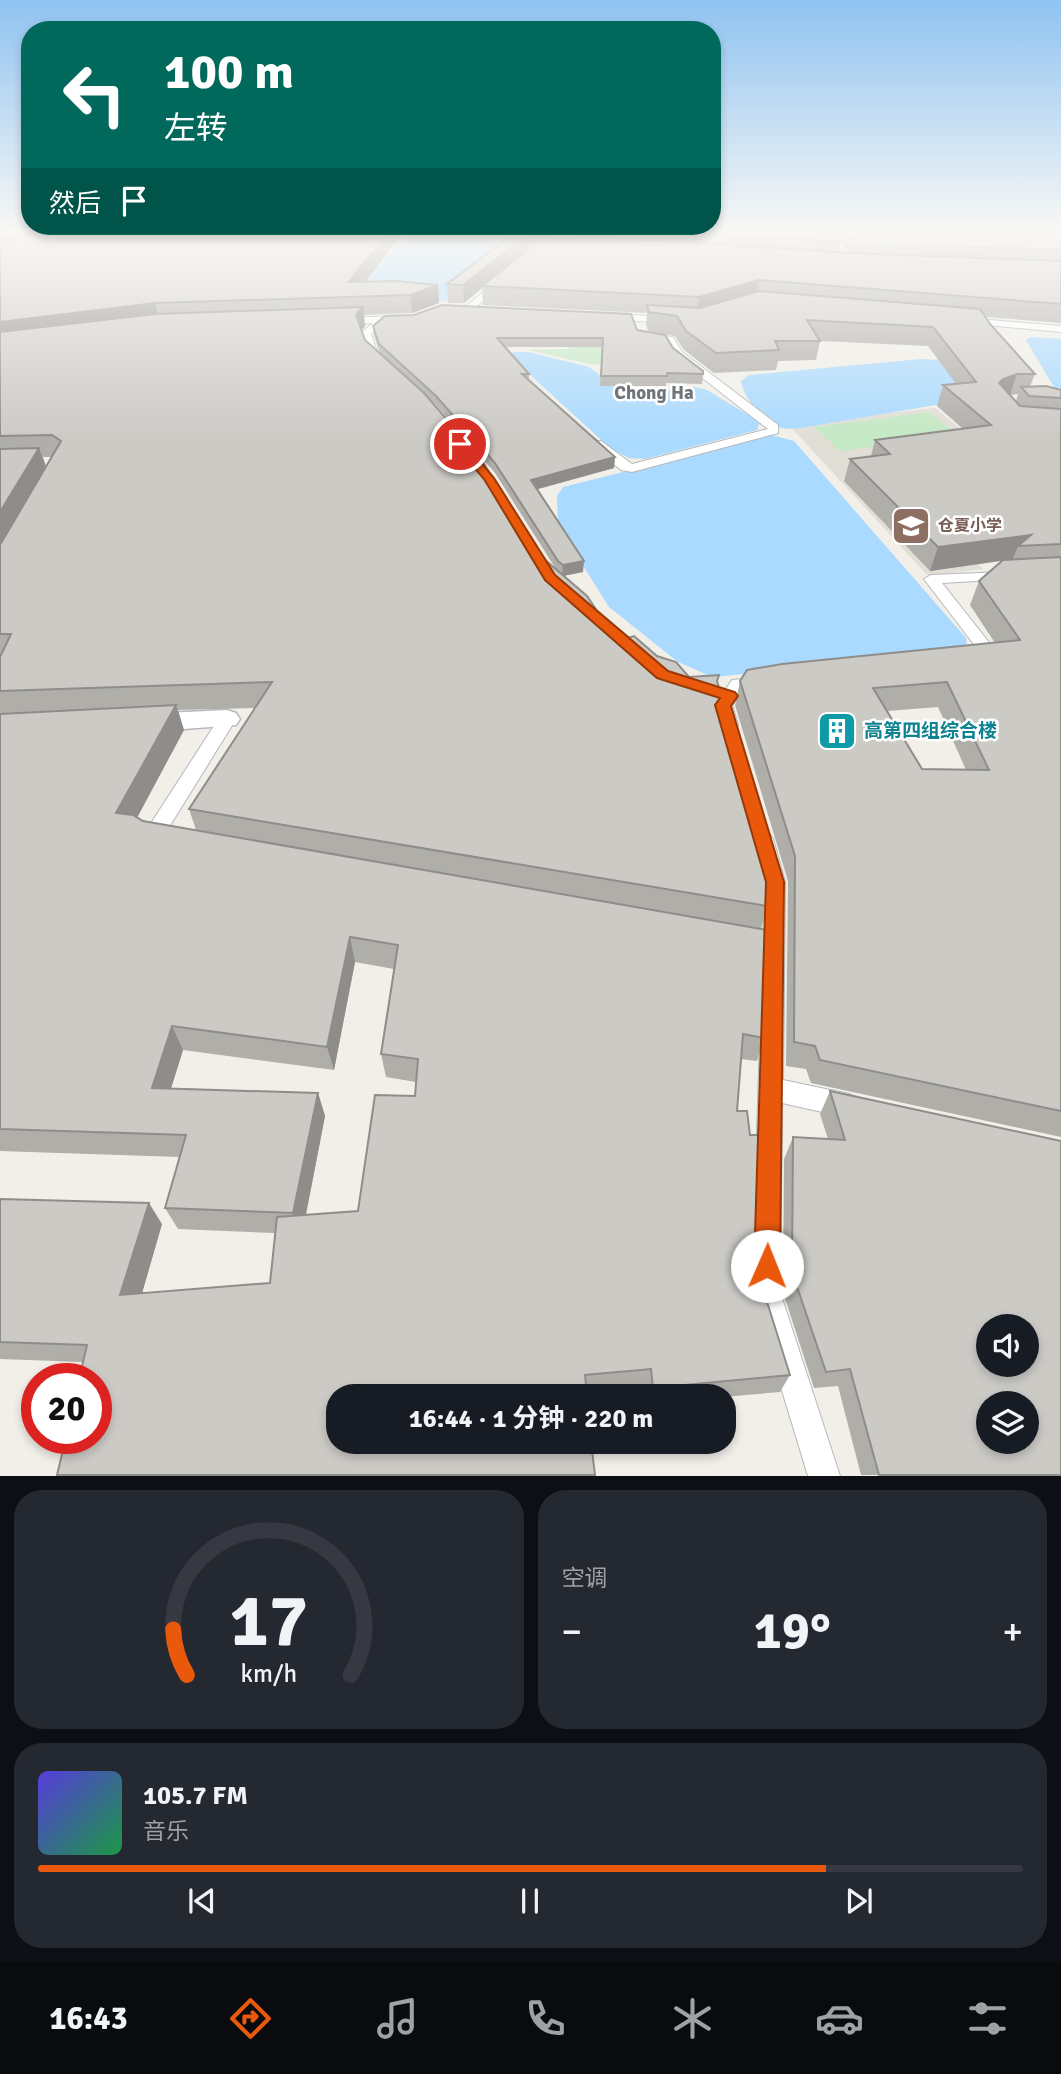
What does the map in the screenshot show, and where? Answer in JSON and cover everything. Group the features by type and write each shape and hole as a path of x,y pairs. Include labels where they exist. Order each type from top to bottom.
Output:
{"street":[{"path":"121,724 227,719"}],"lane":[{"path":"468,309 480,299"},
{"path":"454,309 488,310"},
{"path":"595,316 685,321"},
{"path":"594,442 625,467 632,468 774,431 774,427 678,354 669,339 642,336 636,318"},
{"path":"327,321 414,319"},
{"path":"383,320 366,333 373,356 392,374"},
{"path":"953,320 982,327 1061,329"},
{"path":"969,662 996,660 931,579 1022,576"},
{"path":"580,604 652,666"},
{"path":"734,743 723,705 724,694 738,684 779,680"},
{"path":"181,841 153,836 227,719"},
{"path":"757,819 775,882 767,943 771,1089 766,1292 824,1475"},
{"path":"771,1089 876,1111"}],"shaded area":[{"name":"仓夏小学","path":"935,408 961,429 898,484 983,569 928,576 788,424"}],"green space":[{"path":"569,337 605,337 607,363 594,365 528,350 569,349"},
{"path":"929,412 959,436 840,451 814,427"}],"water":[{"path":"416,299 453,299 441,302"},
{"path":"1031,337 1061,339 1061,399 1026,340"},
{"path":"514,352 529,352 589,367 623,393 694,387 707,390 760,422 757,430 645,459 629,458 610,448 515,361 509,355"},
{"path":"921,359 939,360 971,399 801,428 784,428 767,420 755,408 741,381 749,375"},
{"path":"771,435 794,441 966,638 967,645 960,654 712,677 678,662 609,607 558,526 557,496 563,487"}],"building":[{"path":"0,299 287,299 155,303 0,322"},
{"path":"732,299 856,299 980,309 1035,374 1017,374 999,383 1020,406 1061,409 1061,544 1018,546 1031,535 938,547 850,459 890,454 875,440 991,425 943,385 976,382 933,327 807,320 820,341 775,341 779,350 716,353 686,331 677,316 649,312 647,305 700,308"},
{"path":"997,299 1061,299 1061,304"},
{"path":"442,305 631,314 637,330 665,335 673,348 703,371 703,374 667,373 667,376 601,376 603,338 497,338 529,374 522,374 615,457 531,480 584,561 563,565 558,561 495,463 436,396 379,344 373,326 385,316 414,315"},
{"path":"363,307 356,315 365,340 424,393 481,459 543,558 587,596 617,641 634,636 657,656 676,662 689,677 719,675 717,681 769,857 767,906 189,809 272,682 0,691 0,657 11,634 0,634 0,545 61,441 52,435 0,436 0,332 155,314"},
{"path":"1046,386 1061,390 1061,398 1029,396 1021,387"},
{"path":"39,448 0,512 0,449"},
{"path":"1061,557 1061,1111 820,1060 815,1046 794,1042 795,856 740,681 747,670 782,664 1020,640 979,581 1003,560","holes":["947,682 989,770 922,769 873,688"]},
{"path":"176,705 116,813 133,815 143,821 767,930 764,1038 743,1034 737,1111 747,1111 750,1135 761,1135 758,1273 790,1375 695,1384 653,1384 651,1369 585,1375 586,1384 326,1384 326,1454 592,1454 595,1475 57,1475 62,1454 112,1454 112,1363 83,1363 87,1345 0,1342 0,1199 149,1203 120,1295 270,1283 277,1217 358,1211 375,1095 415,1096 418,1059 381,1054 398,945 350,937 327,1047 172,1026 152,1088 318,1093 293,1213 165,1208 186,1135 0,1129 0,714"},
{"path":"830,1091 1061,1141 1061,1475 879,1475 850,1369 826,1372 792,1272 793,1137 845,1140"}],"place":[{"name":"仓夏小学","path":"911,526"},
{"name":"高第四组综合楼","path":"837,731"}],"district":[{"name":"Chong Ha","path":"654,393"}],"route":[{"path":"460,444 489,478 550,577 662,674 730,696 723,705 775,882 767,1266"}]}
